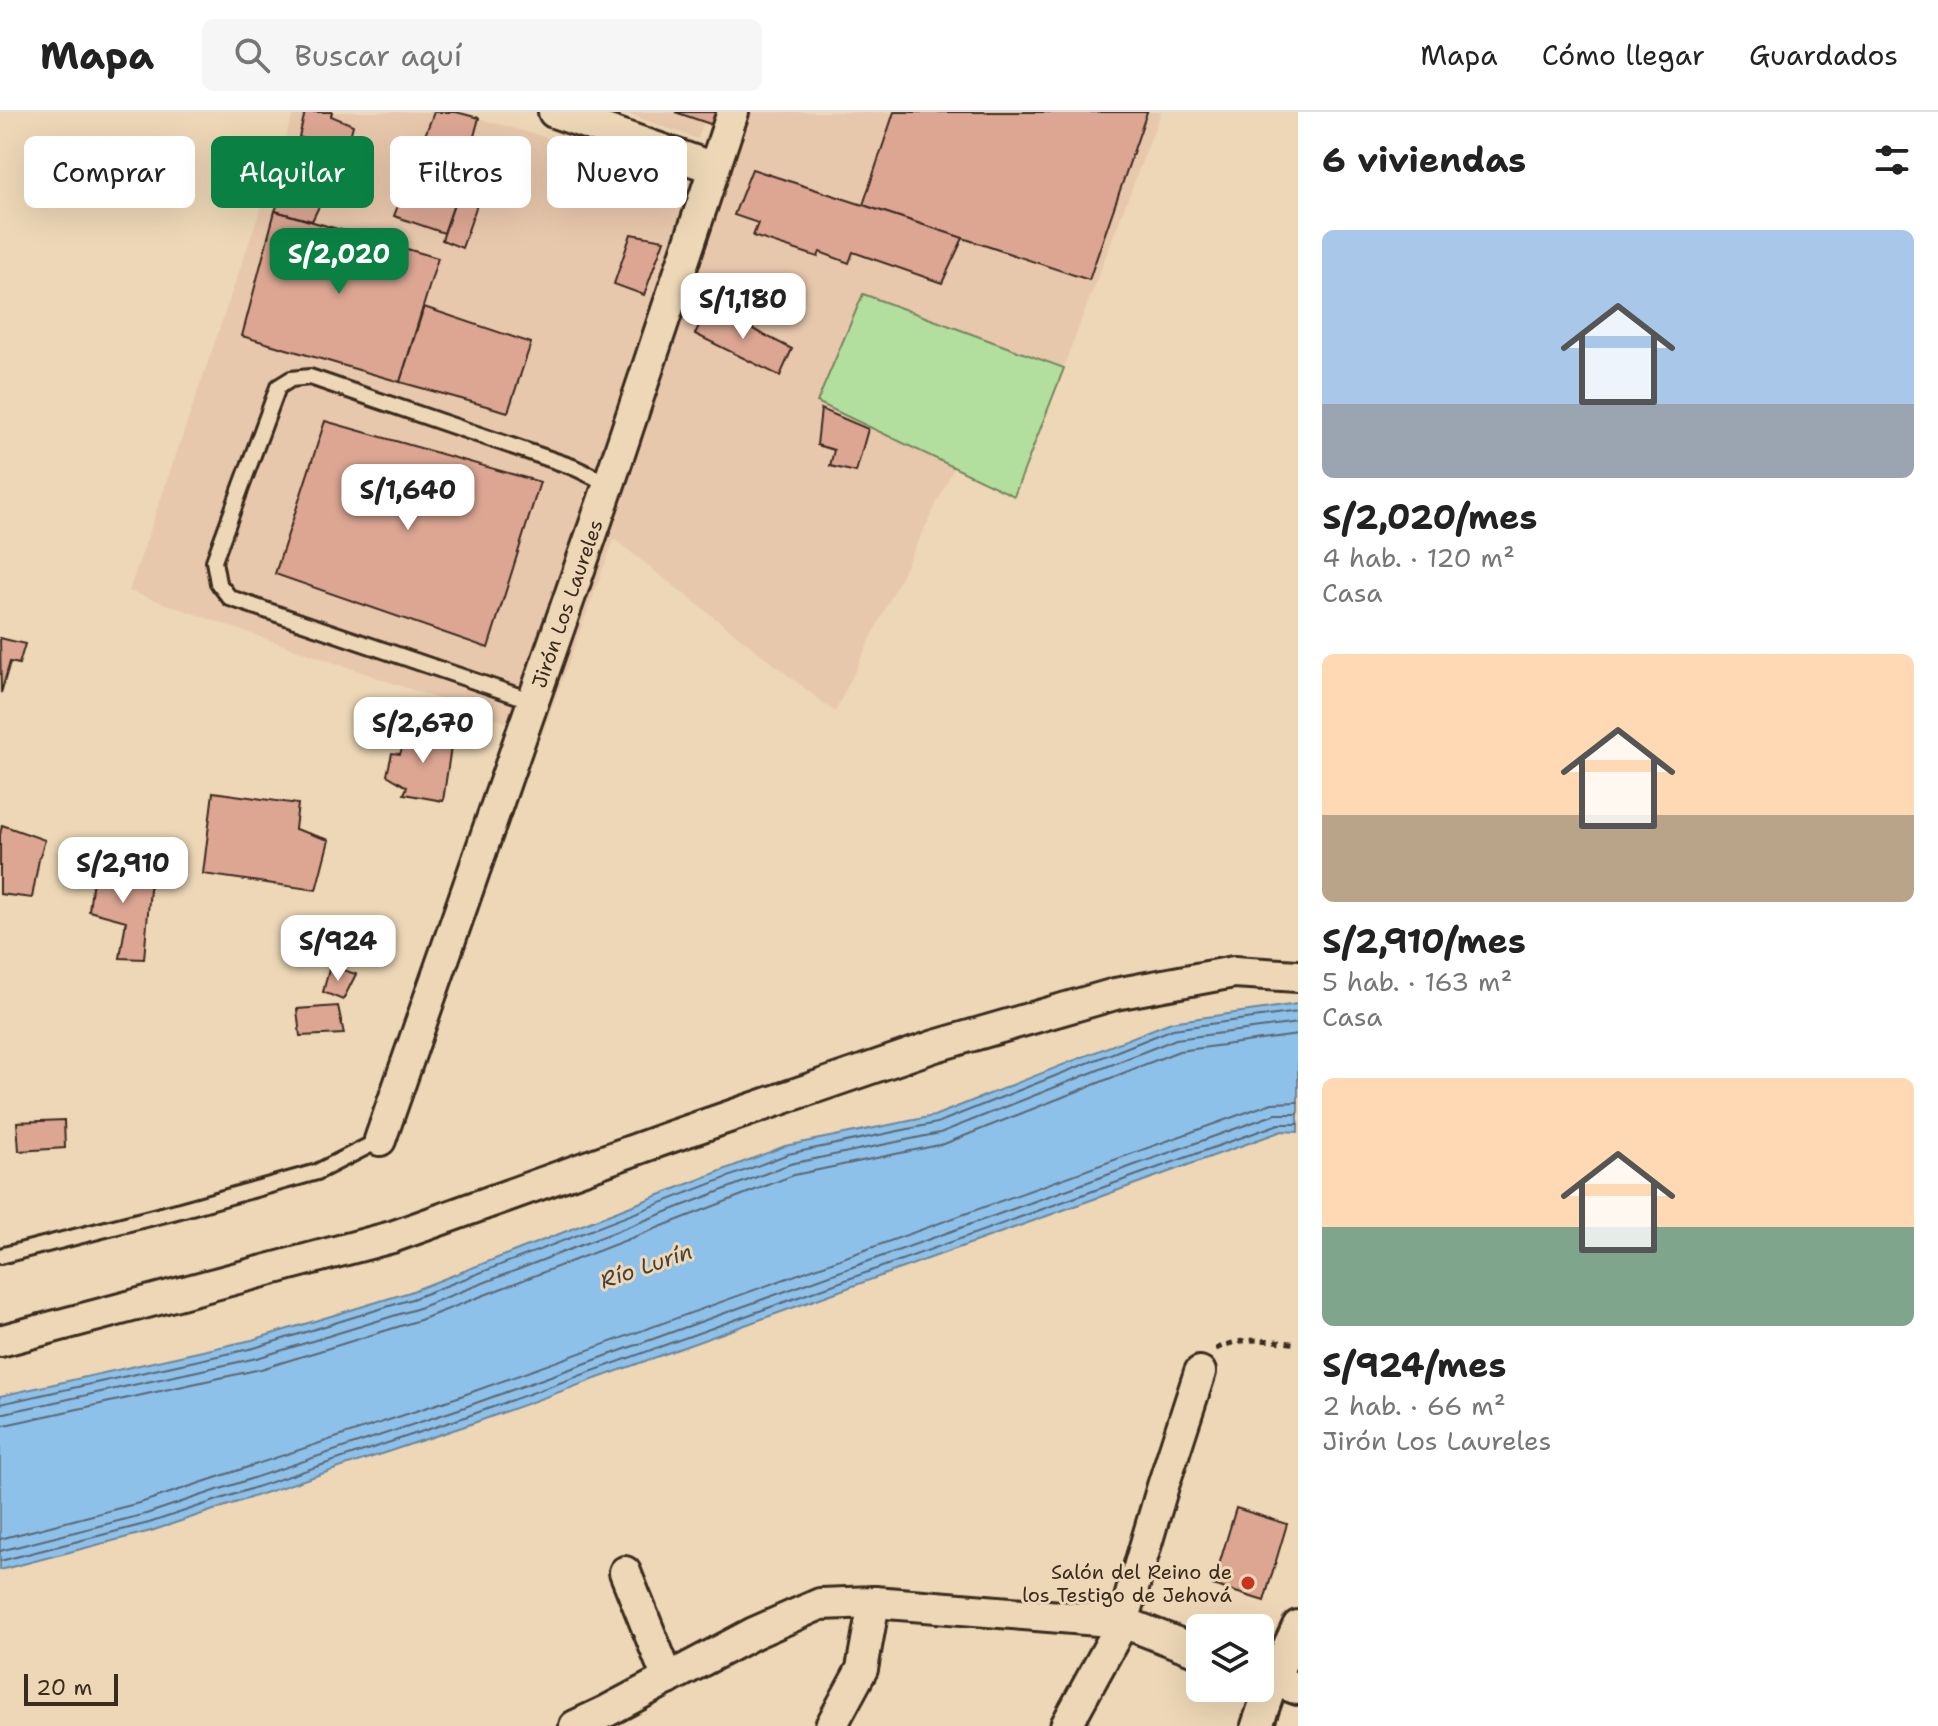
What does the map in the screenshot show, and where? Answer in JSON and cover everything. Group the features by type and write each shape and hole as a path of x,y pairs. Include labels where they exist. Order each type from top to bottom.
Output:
{"street":[{"path":"554,112 714,168"},
{"name":"Jirón Los Laureles","path":"380,1140 609,484 733,112"},
{"path":"0,1341 392,1237 935,1046 1115,994 1234,972 1298,976"},
{"path":"1066,1726 1123,1622 1200,1372"},
{"path":"625,1572 668,1679"},
{"path":"831,1726 862,1669 874,1602"},
{"path":"575,1726 613,1719 668,1679 754,1633 820,1604 874,1602 1123,1622 1186,1647"},
{"path":"1257,1726 1298,1626"}],"lane":[{"path":"533,701 230,598 218,583 214,561 278,387 291,379 310,377 573,467 609,484"},
{"path":"0,1256 317,1172 380,1140"}],"path":[{"path":"1200,1372 1212,1350 1232,1341 1267,1340 1298,1344"}],"shaded area":[{"path":"294,112 456,112 547,138 547,208 687,208 687,178 720,187 745,112 1161,112 1014,496 954,468 835,712 614,539 542,735 129,591 261,208 374,208 374,136 286,136"},
{"path":"623,112 707,112 698,139"}],"green space":[{"path":"863,294 1064,368 1014,496 817,402"}],"water":[{"name":"Río Lurín","path":"1298,1004 1298,1132 1282,1131 468,1425 151,1531 0,1570 0,1396 252,1340 410,1292 785,1146 934,1116 1171,1022"}],"building":[{"path":"305,112 332,112 331,116 353,125 350,136 299,136"},
{"path":"434,112 456,112 479,118 474,136 425,136"},
{"path":"675,112 718,112 713,125"},
{"path":"894,112 1147,112 1089,280 863,205"},
{"path":"752,169 963,238 942,283 853,252 849,263 820,252 818,257 753,236 758,223 734,215"},
{"path":"276,208 318,208 312,221 275,211"},
{"path":"397,208 453,208 444,233 394,216"},
{"path":"453,208 476,208 462,248 442,240"},
{"path":"275,211 438,258 400,382 242,336"},
{"path":"631,234 664,240 644,295 614,284"},
{"path":"708,306 792,349 780,376 695,334"},
{"path":"424,307 531,343 508,412 400,382"},
{"path":"821,409 868,429 856,472 830,466 834,450 817,445"},
{"path":"325,421 540,482 488,648 275,574"},
{"path":"0,638 25,644 19,664 10,662 1,693"},
{"path":"433,729 453,733 443,801 404,794 407,787 387,775 392,753 400,754 407,735 429,738"},
{"path":"213,792 298,804 295,829 329,840 316,890 203,874"},
{"path":"2,825 45,840 32,898 0,894"},
{"path":"95,863 151,877 144,959 120,958 126,921 89,911"},
{"path":"330,966 356,974 343,1000 323,992"},
{"path":"338,1006 344,1034 300,1036 297,1009"},
{"path":"64,1120 65,1148 19,1151 17,1122"},
{"path":"1236,1508 1287,1524 1264,1601 1213,1585"}],"place":[{"name":"Salón del Reino de los Testigo de Jehová","path":"1248,1583"}]}
